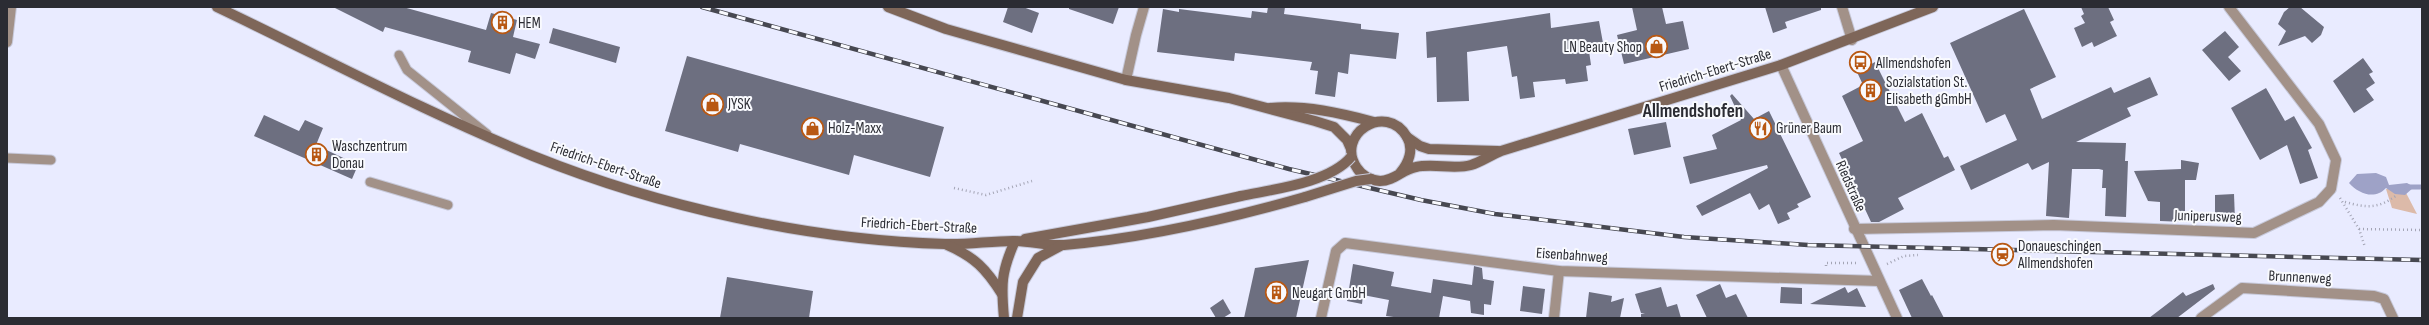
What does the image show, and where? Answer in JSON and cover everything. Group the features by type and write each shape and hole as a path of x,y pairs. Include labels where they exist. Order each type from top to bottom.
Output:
{"main road":[{"name":"Friedrich-Ebert-Straße","path":"217,7 344,69 492,138 589,176 646,196 704,211 830,235 945,244 1015,241"},
{"name":"Friedrich-Ebert-Straße","path":"888,7 946,29 1126,80 1229,98 1334,127 1347,140 1358,171 1371,179 1387,180 1403,170 1416,167 1470,165 1501,151 1781,65 1852,40 1933,7"},
{"name":"Friedrich-Ebert-Straße","path":"1262,108 1290,106 1342,113 1374,122 1389,122 1420,146 1429,149 1501,151"},
{"path":"1015,241 1241,196 1329,174 1345,165 1351,153 1355,135 1360,129 1374,122"},
{"path":"1403,170 1410,152 1407,137"},
{"path":"1015,241 1062,245 1176,228 1306,197 1371,179"},
{"path":"1004,318 1002,294 1004,265 1015,241"},
{"path":"945,244 979,263 990,274 1002,294"},
{"path":"1017,318 1023,282 1038,258 1062,245"}],"street":[{"path":"7,42 11,7"},
{"path":"1126,80 1144,7"},
{"path":"1842,7 1852,40"},
{"path":"2229,7 2319,124 2336,160 2331,189"},
{"name":"Riedstraße","path":"1781,65 1854,229 1897,318"},
{"name":"Juniperusweg","path":"1854,229 2054,225 2254,233 2319,202 2331,189"},
{"name":"Eisenbahnweg","path":"1321,318 1336,251 1345,243 1559,271 1879,281"},
{"path":"1554,318 1559,271"},
{"name":"Brunnenweg","path":"2201,318 2242,288 2374,296 2384,299 2393,318"}],"lane":[{"path":"399,55 407,70 492,138"},
{"path":"7,158 51,160"},
{"path":"370,182 448,205"}],"path":[{"path":"954,188 986,195 1032,181"},
{"path":"2331,189 2344,202 2359,229 2365,247"},
{"path":"2344,202 2360,206 2382,206 2397,195"},
{"path":"2359,229 2422,230"},
{"path":"1826,266 1826,263 1872,267 1904,256 1918,254"}],"shaded area":[{"path":"2386,189 2404,189 2417,214 2392,208"}],"water":[{"path":"2376,173 2386,177 2389,185 2407,183 2414,187 2405,195 2395,194 2386,188 2382,192 2372,195 2362,193 2349,183 2357,174"}],"building":[{"path":"333,7 403,7 486,30 491,13 517,20 513,37 540,44 535,59 516,53 510,74 468,62 471,51 385,27 383,32"},
{"path":"1008,7 1023,7 1039,13 1032,33 1003,22"},
{"path":"1069,7 1119,7 1113,24 1069,9"},
{"path":"1268,7 1285,7 1284,14 1361,24 1361,29 1399,33 1396,59 1350,54 1348,74 1338,72 1335,97 1315,94 1318,71 1310,70 1312,62 1235,53 1234,61 1157,52 1163,9 1179,12 1179,9 1251,18 1252,11 1267,13"},
{"path":"1632,7 1662,7 1666,24 1683,21 1689,49 1624,64 1617,35 1637,30"},
{"path":"1765,7 1821,7 1821,10 1785,22 1787,28 1773,33"},
{"path":"2081,7 2108,7 2114,20 2110,22 2117,36 2094,47 2092,42 2082,47 2074,28 2085,23 2081,16 2084,14"},
{"path":"2290,7 2300,7 2324,27 2321,35 2312,43 2305,36 2278,46 2286,31 2278,24 2284,12"},
{"path":"2024,9 2056,77 2030,89 2042,119 2111,87 2114,93 2150,77 2158,95 2127,108 2131,116 2076,142 2126,143 2125,161 2128,161 2126,217 2105,216 2106,188 2102,188 2103,170 2099,169 2072,169 2069,218 2046,216 2049,162 2032,170 2028,163 1971,190 1960,166 2017,140 2005,114 1986,123 1950,43"},
{"path":"1550,13 1551,28 1599,21 1603,43 1588,44 1591,65 1586,66 1588,81 1566,84 1565,79 1533,82 1535,97 1520,99 1517,76 1512,77 1507,46 1467,52 1469,101 1437,102 1436,57 1427,58 1426,32"},
{"path":"553,28 620,47 616,63 549,43"},
{"path":"2225,31 2239,47 2228,57 2241,71 2229,81 2202,50"},
{"path":"687,56 944,127 930,177 854,155 849,175 740,144 738,152 665,131"},
{"path":"2363,58 2373,72 2369,74 2375,83 2366,89 2374,100 2354,113 2333,81"},
{"path":"1875,62 1905,122 1922,113 1944,158 1948,156 1955,170 1898,198 1904,209 1879,222 1871,222 1839,153 1863,141 1842,96 1863,85 1857,72"},
{"path":"2266,88 2285,121 2294,116 2312,148 2308,150 2318,178 2300,184 2287,145 2260,160 2231,108"},
{"path":"1732,94 1754,119 1769,111 1811,197 1797,204 1799,207 1787,213 1790,219 1778,224 1769,204 1759,210 1750,193 1702,216 1696,206 1768,168 1767,165 1690,184 1683,157 1717,149 1712,135 1741,120 1730,96"},
{"name":"Waschzentrum Donau","path":"264,115 299,131 305,120 323,128 316,145 358,165 352,179 254,136"},
{"path":"1666,122 1671,147 1634,155 1628,129"},
{"path":"2181,160 2199,163 2196,180 2185,180 2185,222 2160,221 2160,202 2148,201 2134,171 2181,169"},
{"path":"2234,194 2235,220 2215,221 2215,195"},
{"name":"Neugart GmbH","path":"1309,260 1296,318 1244,318 1255,268"},
{"path":"1353,264 1394,272 1391,286 1431,293 1433,279 1472,285 1474,266 1482,268 1483,279 1494,281 1491,305 1484,304 1484,315 1471,313 1470,301 1443,296 1439,318 1401,318 1386,316 1389,300 1363,295 1362,304 1347,301"},
{"path":"727,277 813,291 809,318 720,318"},
{"path":"1922,279 1944,318 1912,318 1899,290"},
{"path":"1720,284 1726,298 1736,294 1748,318 1707,318 1696,295"},
{"path":"2213,284 2215,289 2177,318 2149,318 2183,292 2186,296"},
{"path":"1523,286 1545,289 1542,314 1520,311"},
{"path":"1661,287 1667,307 1677,304 1681,318 1641,318 1641,314 1645,313 1641,313 1635,294"},
{"path":"1781,287 1802,288 1802,304 1780,303"},
{"path":"1845,287 1848,293 1857,288 1866,307 1810,304"},
{"path":"1589,292 1612,296 1611,302 1624,298 1620,318 1586,318"},
{"path":"1223,299 1231,313 1223,318 1216,318 1210,308"}],"waterway":[{"path":"2407,187 2422,187"}],"railway":[{"path":"702,7 1289,169 1421,200 1495,214 1684,237 1808,245 2422,260"}],"place":[{"name":"HEM","path":"502,23"},
{"name":"LN Beauty Shop","path":"1657,47"},
{"name":"Allmendshofen","path":"1861,63"},
{"name":"Sozialstation St. Elisabeth gGmbH","path":"1871,91"},
{"name":"JYSK","path":"712,104"},
{"name":"Holz-Maxx","path":"813,128"},
{"name":"Grüner Baum","path":"1761,128"},
{"name":"Waschzentrum Donau","path":"317,155"},
{"name":"Donaueschingen Allmendshofen","path":"2002,255"},
{"name":"Neugart GmbH","path":"1276,293"}],"district":[{"name":"Allmendshofen","path":"1693,110"}]}
